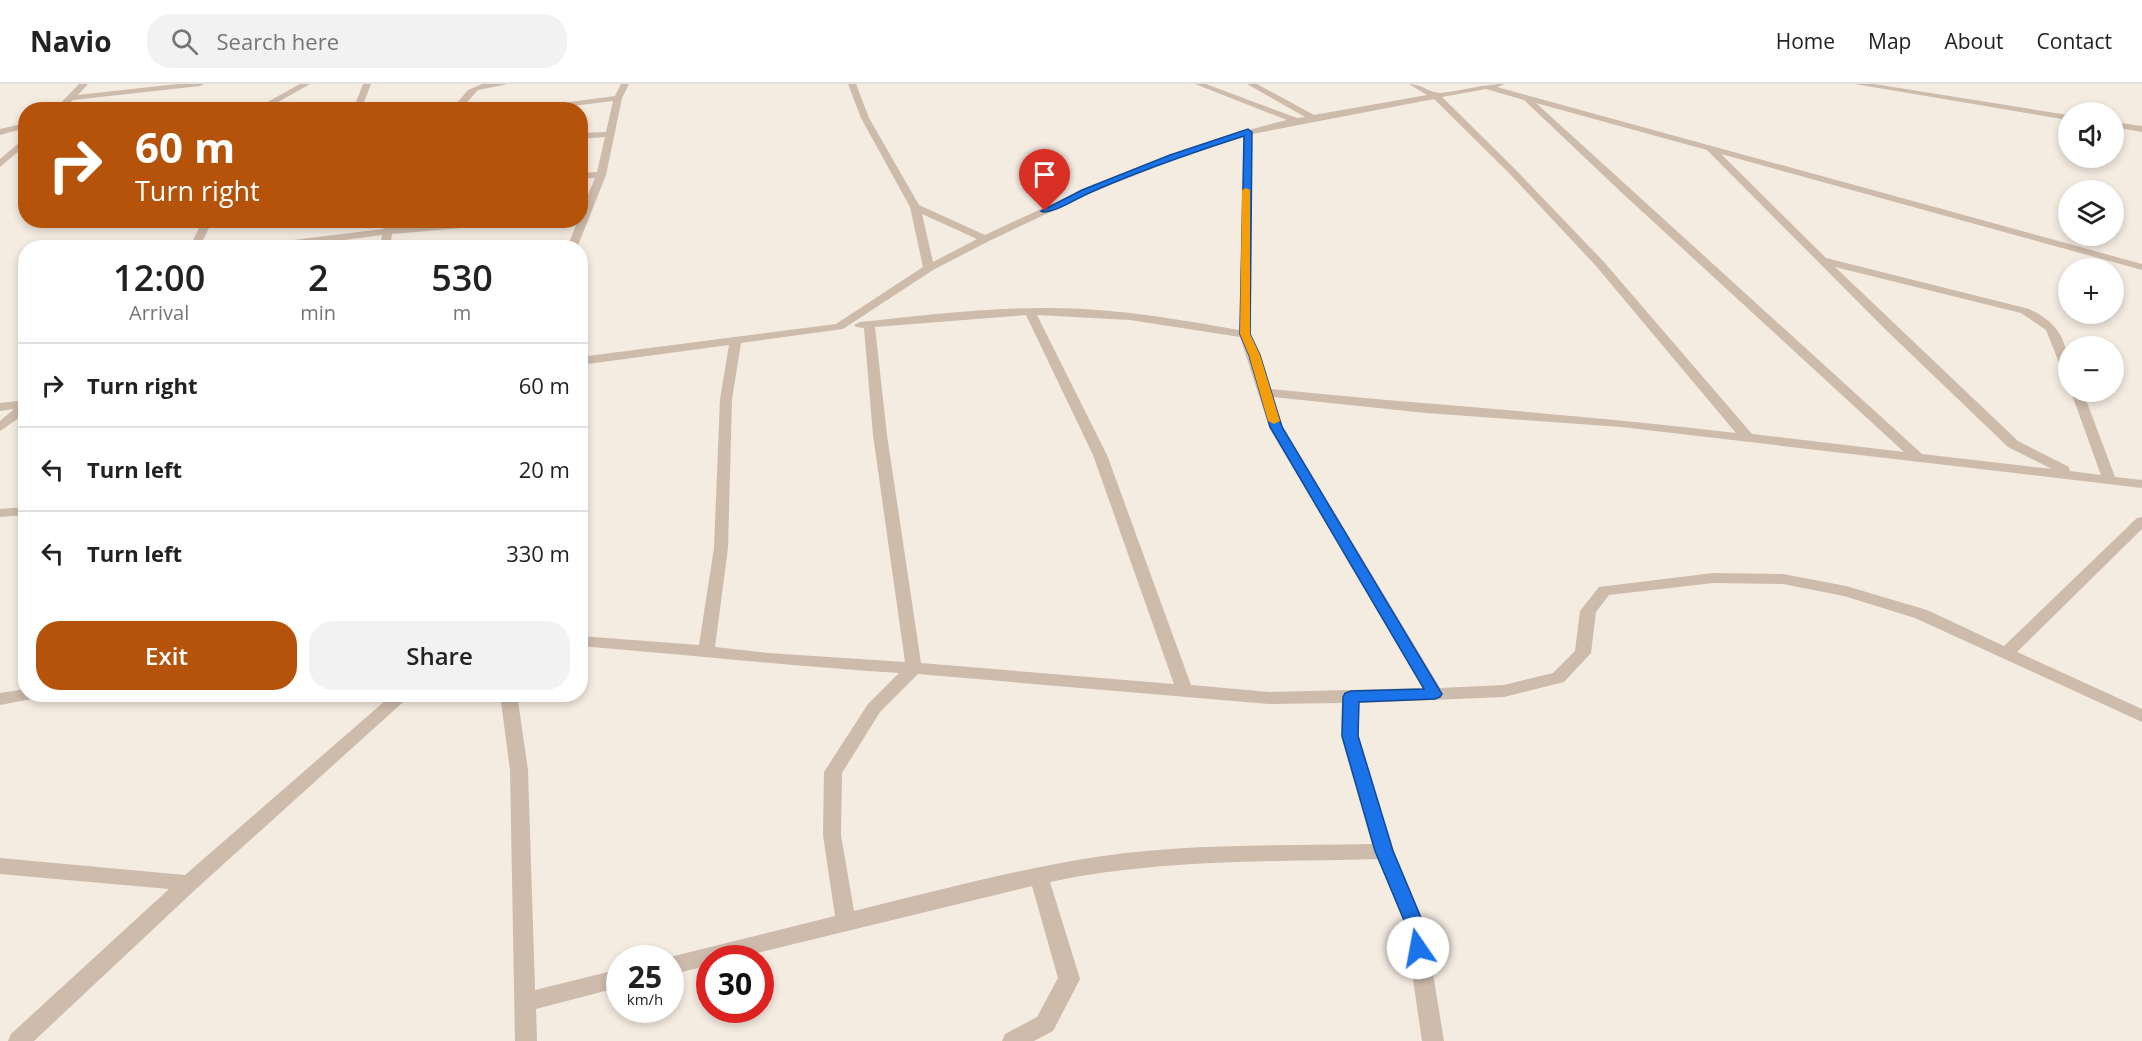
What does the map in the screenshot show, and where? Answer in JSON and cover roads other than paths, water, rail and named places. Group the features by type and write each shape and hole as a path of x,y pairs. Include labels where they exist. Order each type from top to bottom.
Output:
{"street":[{"path":"65,102 84,84"},
{"path":"69,98 200,84"},
{"path":"272,102 306,84"},
{"path":"360,102 367,84"},
{"path":"461,102 469,91 484,86 504,84"},
{"path":"588,204 601,175 618,98 625,84"},
{"path":"852,84 865,118 915,207 929,268"},
{"path":"1199,84 1296,121"},
{"path":"1251,84 1312,118"},
{"path":"1413,84 1436,96 1512,171 1600,264 1747,437"},
{"path":"839,327 929,268 985,239 1085,192 1173,157 1248,132 1296,121 1501,84"},
{"path":"1859,84 2058,116"},
{"path":"1487,87 2142,267"},
{"path":"1525,97 1648,214 1917,457"},
{"path":"583,102 618,98"},
{"path":"2124,126 2142,129"},
{"path":"0,132 18,127"},
{"path":"1248,132 1245,334 1254,355 1276,427 1435,694"},
{"path":"588,135 610,134"},
{"path":"0,164 18,147"},
{"path":"1709,147 1890,328 2013,444 2073,475"},
{"path":"588,176 601,175"},
{"path":"915,207 985,239"},
{"path":"326,240 354,237 383,228"},
{"path":"1823,261 2025,311 2043,319 2051,328 2058,345"},
{"path":"1030,312 1100,455 1185,691"},
{"path":"588,360 958,314 1060,312 1160,320 1245,334"},
{"path":"869,324 880,435 914,668"},
{"path":"706,651 722,548 726,399 736,340"},
{"path":"1265,392 1426,409 1621,423 2142,484"},
{"path":"2081,402 2109,479"},
{"path":"0,407 18,406"},
{"path":"0,427 18,412"},
{"path":"1997,466 2013,444"},
{"path":"0,513 18,512"},
{"path":"2007,652 2142,521"},
{"path":"588,642 706,651 768,659 914,668 1269,698 1504,691 1558,678 1583,653 1588,611 1604,591 1713,578 1783,579 1846,591 1921,614 2142,716"},
{"path":"846,922 832,835 833,772 874,708 914,668"},
{"path":"0,699 18,696"},
{"path":"1351,697 1350,736 1384,851 1415,925 1433,1041"},
{"path":"19,1041 189,883 395,702"},
{"path":"509,702 519,770 526,1041"},
{"path":"684,962 1078,868 1187,856 1384,851"},
{"path":"0,866 189,883"},
{"path":"1013,1041 1045,1024 1069,979 1039,876"},
{"path":"525,1002 606,982"}]}
